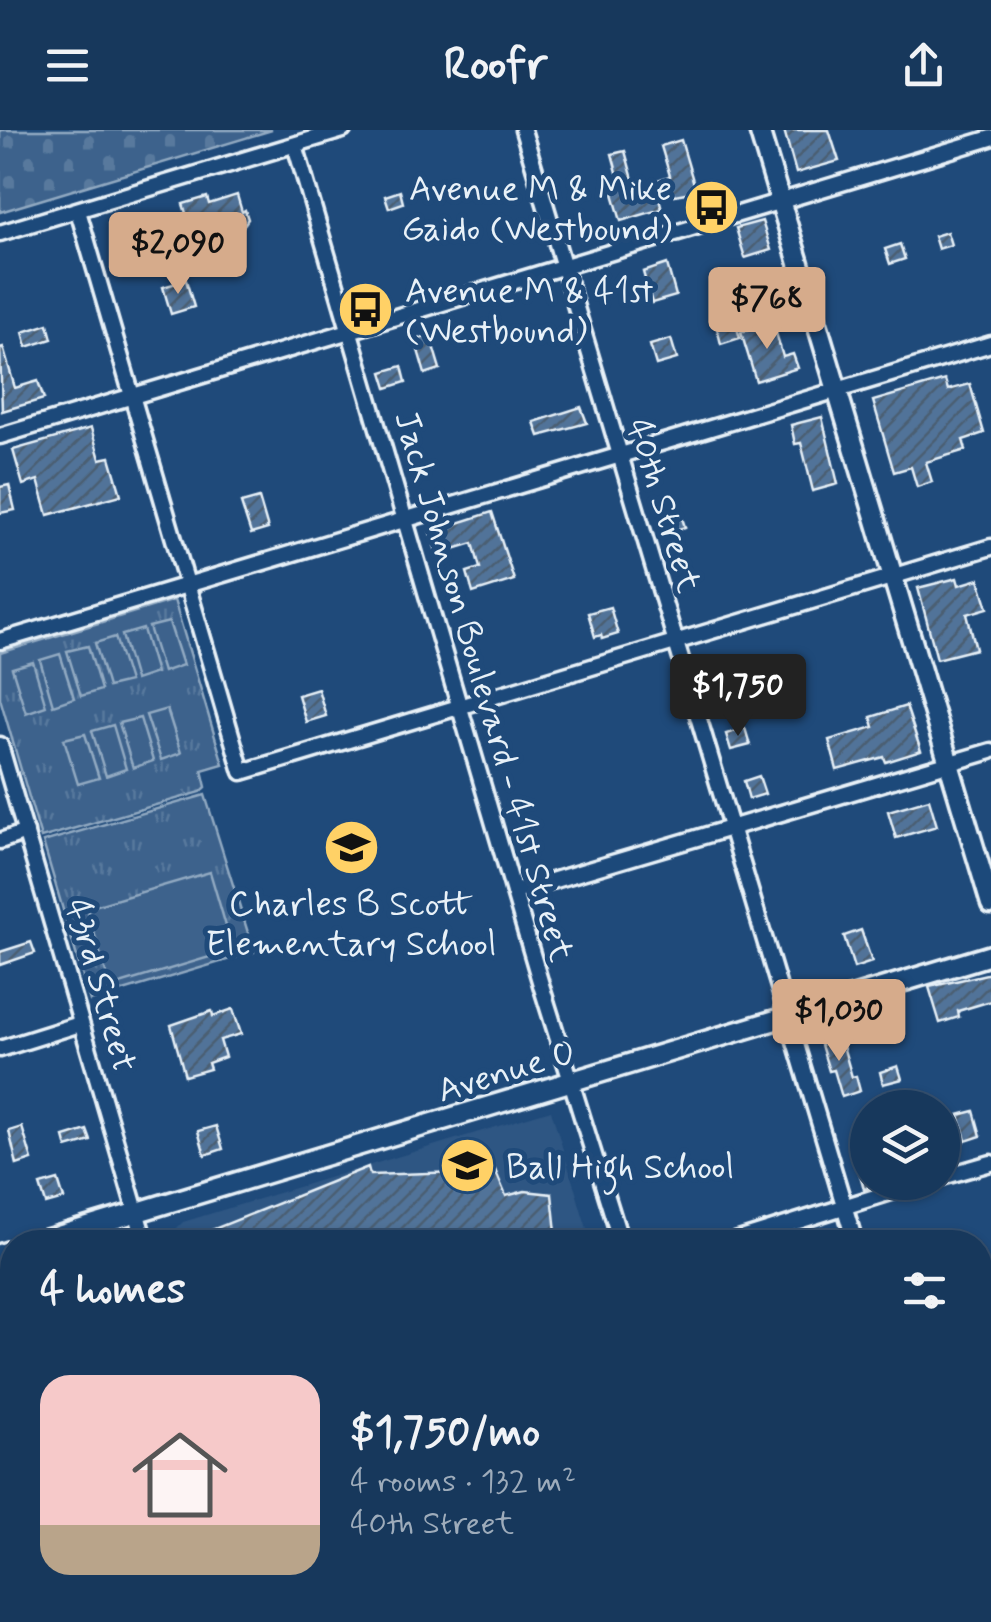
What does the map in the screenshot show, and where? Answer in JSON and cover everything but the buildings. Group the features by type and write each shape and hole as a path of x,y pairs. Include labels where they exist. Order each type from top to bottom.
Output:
{"main road":[{"path":"759,130 991,904"},
{"name":"Avenue O","path":"80,1230 991,955"}],"street":[{"path":"0,233 343,130"},
{"name":"40th Street","path":"523,130 851,1230"},
{"path":"0,436 991,138"},
{"name":"Jack Johnson Boulevard - 41st Street","path":"296,145 514,892 617,1230"},
{"path":"78,211 242,772 991,548"},
{"path":"0,641 991,344"},
{"name":"43rd Street","path":"0,745 141,1230"},
{"path":"514,892 991,751"},
{"path":"0,840 26,832"},
{"path":"0,1049 80,1024"},
{"path":"960,1171 991,1162"},
{"path":"769,1230 864,1200"}],"shaded area":[{"name":"Ball High School","path":"551,1110 587,1230 175,1230 183,1222"}],"green space":[{"path":"0,130 272,130 0,212"},
{"path":"174,600 223,764 202,770 206,787 201,792 41,838 0,698 0,653"},
{"path":"169,622 183,665 163,672 149,627"},
{"path":"143,629 156,673 135,680 122,635"},
{"path":"115,637 129,682 108,687 95,643"},
{"path":"88,646 101,690 81,696 67,651"},
{"path":"60,654 74,698 53,705 40,660"},
{"path":"33,662 46,706 26,713 12,668"},
{"path":"167,709 181,753 161,760 146,715"},
{"path":"140,718 153,761 133,768 119,723"},
{"path":"113,725 126,769 106,776 92,731"},
{"path":"85,734 99,778 78,784 64,739"},
{"path":"205,795 254,952 90,1001 43,842"},
{"path":"210,872 233,950 110,987 87,908"}],"place":[{"name":"Avenue M & Mike Gaido (Westbound)","path":"711,208"},
{"name":"Avenue M & 41st (Westbound)","path":"366,310"},
{"name":"Charles B Scott Elementary School","path":"351,847"},
{"name":"Ball High School","path":"467,1166"}]}
